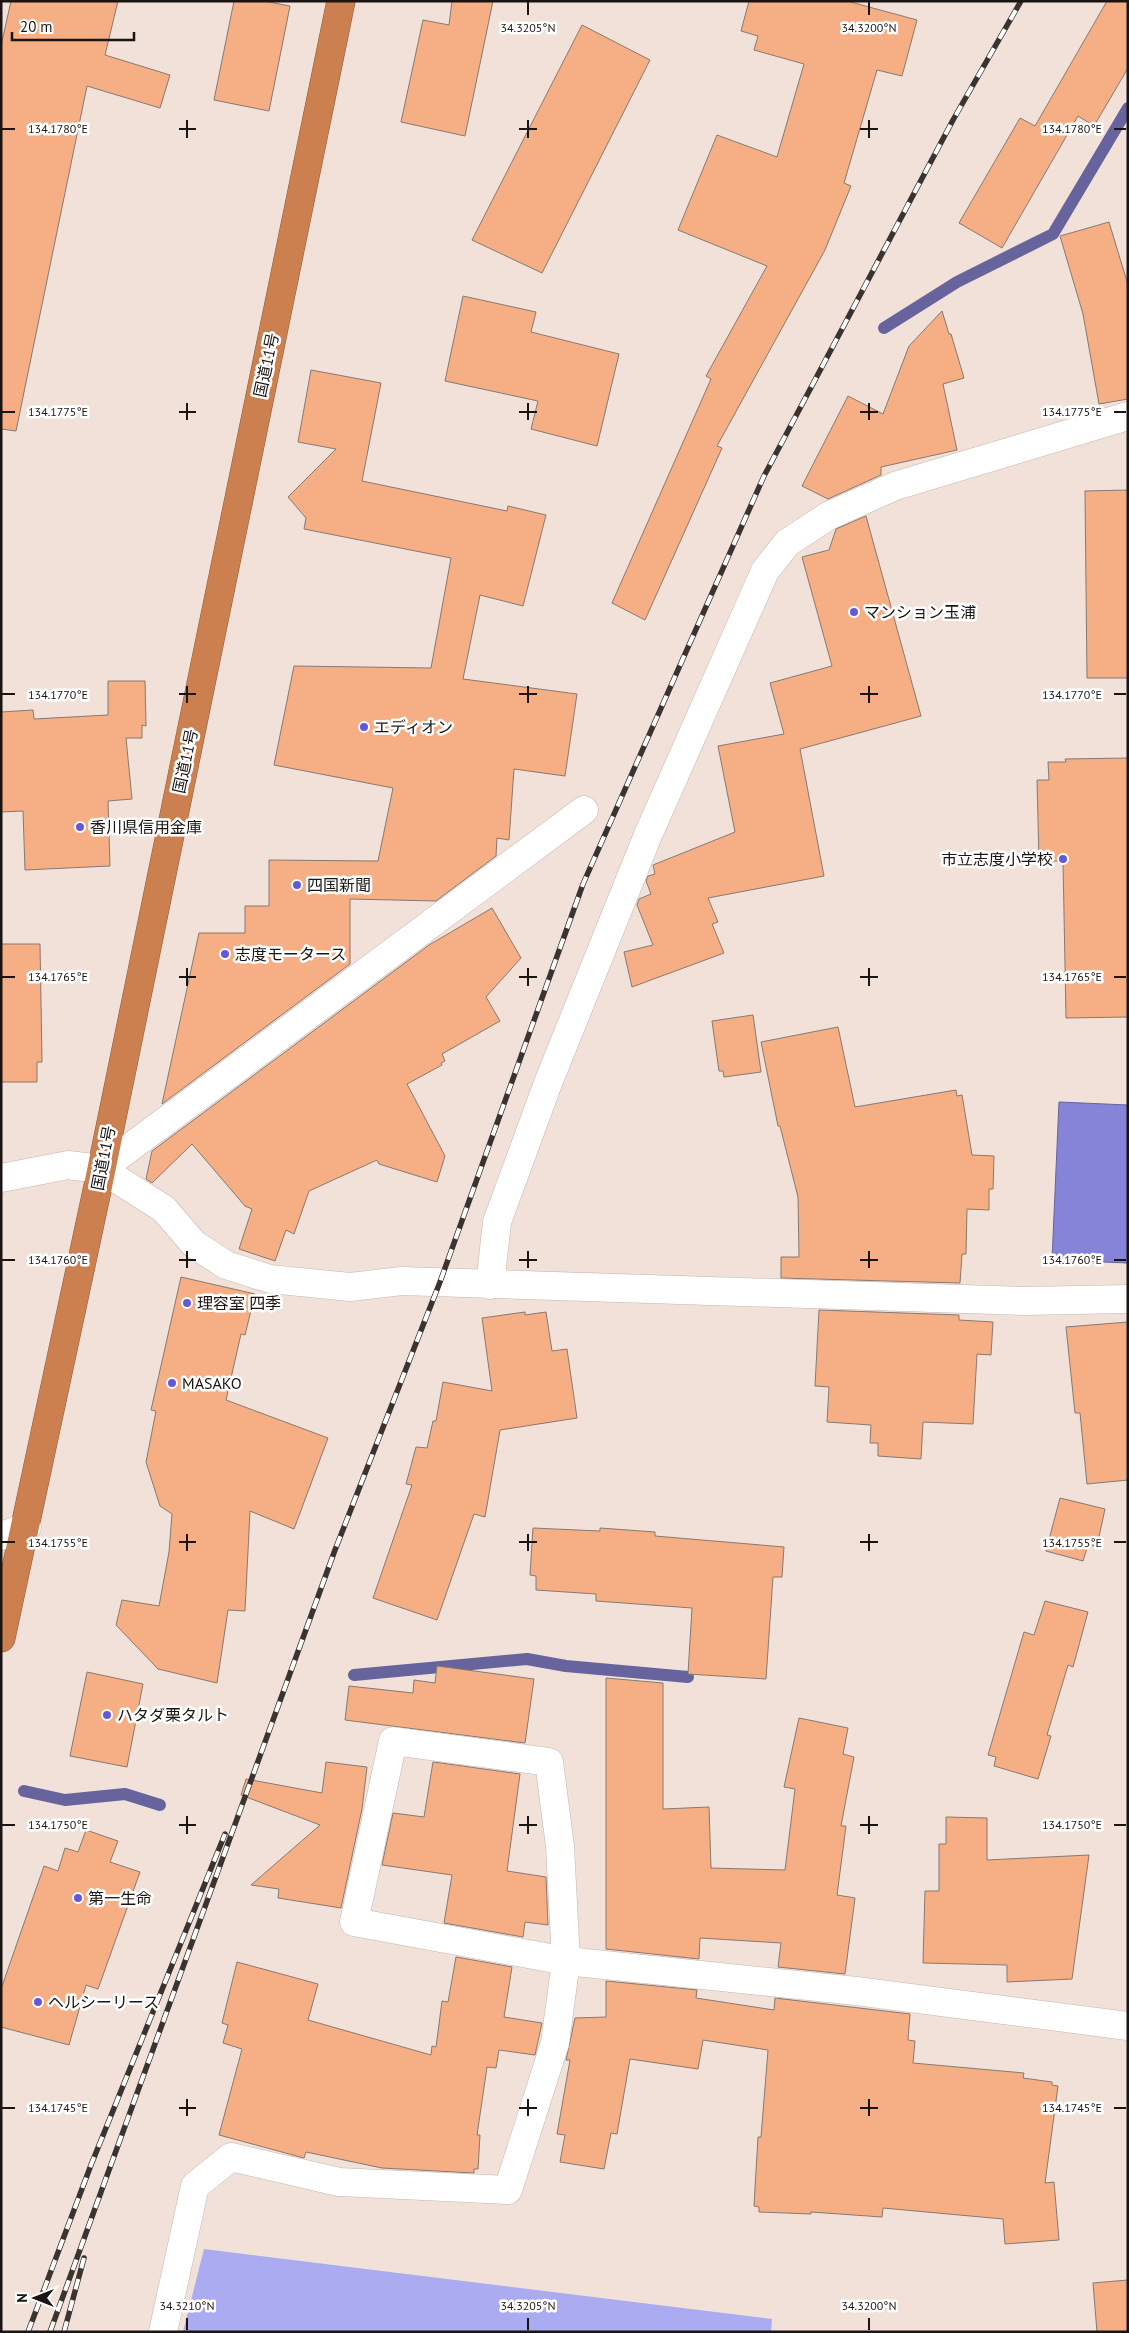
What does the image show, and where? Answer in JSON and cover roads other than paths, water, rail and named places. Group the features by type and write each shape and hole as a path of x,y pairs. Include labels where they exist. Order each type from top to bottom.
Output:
{"highway":[{"name":"国道11号","path":"1,1638 27,1527 341,1"}],"street":[{"path":"490,1285 498,1222 548,1083 648,834 765,571 787,543 828,516 895,486 1128,416"},
{"path":"101,1169 584,810"},
{"path":"1,1178 68,1165 101,1169 164,1209 194,1244 210,1255 226,1265 270,1279 350,1287 402,1281 1024,1302 1128,1299"},
{"path":"1,1536 27,1527"},
{"path":"163,2332 171,2304 195,2186 231,2157 339,2182 508,2190 555,2043 566,1961 560,1846 549,1762 393,1741 354,1922 566,1961 856,1991 1128,2026"}],"waterway":[{"path":"884,328 957,282 1053,234 1128,108"},
{"path":"354,1675 527,1659 566,1666 688,1677"},
{"path":"24,1791 65,1800 125,1794 160,1805"}],"railway":[{"path":"50,2332 335,1550 440,1282 583,884 764,476 953,120 1021,1"},
{"path":"28,2332 91,2165 225,1834"},
{"path":"64,2332 84,2258"}],"place":[{"name":"マンション玉浦","path":"854,612"},
{"name":"エディオン","path":"364,727"},
{"name":"香川県信用金庫","path":"80,827"},
{"name":"市立志度小学校","path":"1063,859"},
{"name":"四国新聞","path":"297,885"},
{"name":"志度モータース","path":"225,954"},
{"name":"理容室 四季","path":"187,1303"},
{"name":"MASAKO","path":"172,1383"},
{"name":"ハタダ栗タルト","path":"107,1715"},
{"name":"第一生命","path":"78,1898"},
{"name":"ヘルシーリース","path":"38,2002"}]}
